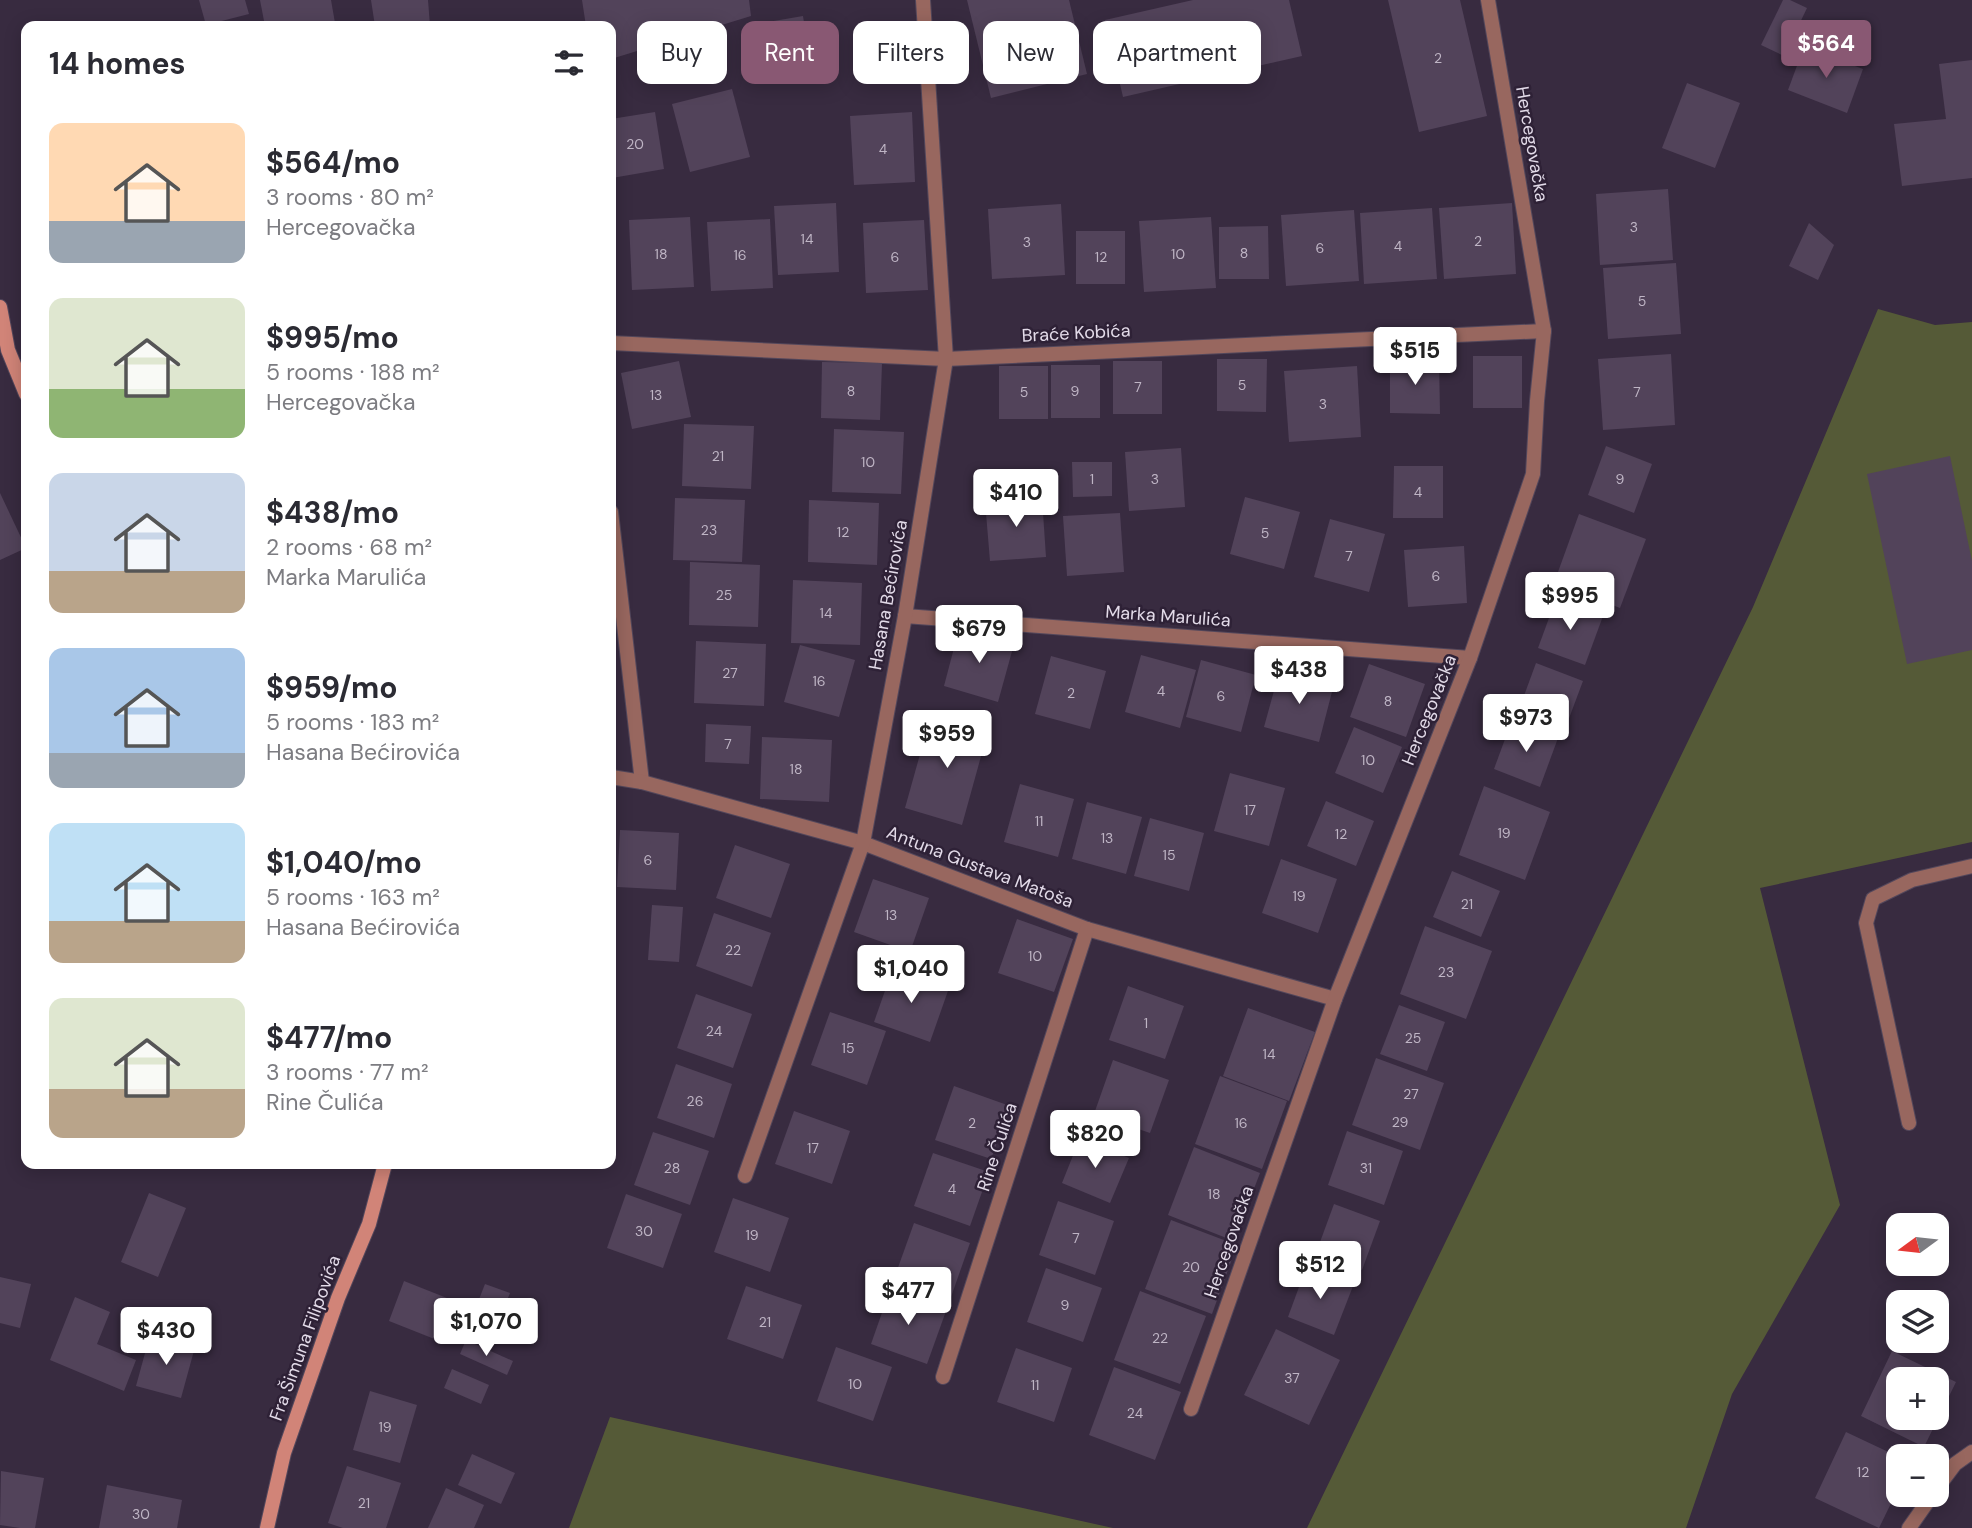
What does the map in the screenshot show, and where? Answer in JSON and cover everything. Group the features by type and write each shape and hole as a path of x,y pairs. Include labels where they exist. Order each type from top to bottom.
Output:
{"main road":[{"path":"0,307 8,351 21,382"},
{"name":"Fra Šimuna Filipovića","path":"267,1528 284,1453 338,1298 369,1224 383,1169"}],"street":[{"name":"Hasana Bećirovića","path":"745,1176 863,843 905,616 946,359 923,0"},
{"name":"Hercegovačka","path":"1191,1409 1335,999 1470,659 1533,474 1536,401 1544,331 1488,0"},
{"name":"Braće Kobića","path":"616,344 946,359 1544,331"},
{"path":"616,556 642,782"},
{"name":"Marka Marulića","path":"905,616 1470,659"},
{"name":"Antuna Gustava Matoša","path":"616,778 642,782 863,843 1087,929 1335,999"},
{"path":"1909,1123 1866,923 1873,899 1912,880 1972,866"},
{"name":"Rine Čulića","path":"943,1377 1087,929"},
{"path":"1949,1472 1972,1452"},
{"path":"1909,1528 1924,1507"}],"green space":[{"path":"1878,309 1935,325 1972,322 1972,842 1760,888 1840,1205 1732,1394 1686,1528 1307,1528 1753,607"},
{"path":"610,1417 1113,1528 569,1528"}],"building":[{"path":"199,0 245,0 249,14 222,21 205,21"},
{"path":"260,0 331,0 335,21 264,21"},
{"path":"371,0 428,0 430,21 374,21"},
{"path":"582,0 749,0 751,16 727,23 727,21 637,21 637,51 616,57 616,21 585,21"},
{"path":"967,0 1069,0 1074,21 983,21 983,65"},
{"path":"1193,0 1289,0 1302,56 1261,65 1261,21 1105,20"},
{"path":"1388,0 1460,0 1487,116 1419,132"},
{"path":"1783,0 1790,0 1807,8 1784,56 1761,45"},
{"path":"803,16 804,21 774,21"},
{"path":"1079,41 1087,74 1079,76"},
{"path":"1804,47 1863,69 1847,113 1788,90"},
{"path":"1972,60 1972,178 1902,186 1894,124 1946,119 1939,64"},
{"path":"1687,83 1740,103 1715,168 1662,148"},
{"path":"988,84 1047,84 991,98"},
{"path":"1120,84 1180,84 1123,97"},
{"path":"732,89 750,157 690,172 672,104"},
{"path":"655,112 664,169 616,177 616,118"},
{"path":"912,112 915,182 854,185 850,116"},
{"path":"1668,189 1673,260 1600,265 1596,194"},
{"path":"836,203 839,272 778,275 774,206"},
{"path":"1512,203 1516,274 1444,279 1439,208"},
{"path":"1061,204 1065,275 992,279 988,209"},
{"path":"1432,208 1437,279 1364,284 1360,213"},
{"path":"1354,210 1359,281 1286,286 1281,215"},
{"path":"690,217 694,287 632,290 629,220"},
{"path":"1211,217 1216,288 1144,292 1139,221"},
{"path":"770,219 773,288 711,291 707,222"},
{"path":"924,220 928,290 866,293 863,223"},
{"path":"1809,223 1834,245 1818,280 1789,266"},
{"path":"1268,226 1269,279 1219,279 1219,227"},
{"path":"1076,231 1125,231 1125,284 1076,284"},
{"path":"1676,263 1681,334 1608,339 1603,268"},
{"path":"1671,354 1675,425 1603,430 1598,359"},
{"path":"1473,356 1522,356 1522,408 1473,408"},
{"path":"1217,359 1267,359 1266,412 1217,411"},
{"path":"679,361 691,417 632,429 621,373"},
{"path":"1113,361 1162,361 1162,414 1113,414"},
{"path":"1390,361 1439,361 1440,414 1390,413"},
{"path":"822,362 882,363 880,420 821,418"},
{"path":"1051,365 1100,365 1100,418 1051,418"},
{"path":"999,366 1048,366 1048,419 999,419"},
{"path":"1357,366 1361,437 1289,442 1284,371"},
{"path":"684,424 754,426 751,489 682,486"},
{"path":"834,429 904,432 901,494 832,492"},
{"path":"1606,446 1652,464 1634,513 1588,495"},
{"path":"1181,448 1185,507 1129,511 1125,452"},
{"path":"1950,456 1972,561 1972,650 1907,664 1867,474"},
{"path":"1072,462 1112,462 1112,496 1073,497"},
{"path":"1394,466 1443,466 1443,518 1393,518"},
{"path":"0,493 21,537 21,550 0,560"},
{"path":"1245,497 1300,512 1284,569 1230,554"},
{"path":"675,498 745,500 742,562 673,560"},
{"path":"1042,498 1046,557 990,561 985,501"},
{"path":"809,500 879,503 877,565 808,562"},
{"path":"1120,513 1124,572 1067,576 1063,516"},
{"path":"1579,514 1646,539 1620,608 1554,583"},
{"path":"1330,519 1385,534 1369,592 1314,577"},
{"path":"1464,546 1467,603 1408,607 1404,550"},
{"path":"690,562 760,565 758,627 689,625"},
{"path":"793,580 862,583 860,645 791,643"},
{"path":"1556,599 1603,616 1585,665 1538,648"},
{"path":"959,629 1014,644 998,702 944,686"},
{"path":"696,641 766,644 764,706 694,703"},
{"path":"800,645 855,660 839,717 784,702"},
{"path":"1141,655 1196,670 1180,728 1125,712"},
{"path":"1051,656 1106,671 1090,729 1035,714"},
{"path":"1201,660 1256,675 1241,732 1186,717"},
{"path":"1536,663 1583,681 1565,729 1518,712"},
{"path":"1369,664 1425,684 1406,737 1350,717"},
{"path":"1280,669 1334,684 1319,742 1264,727"},
{"path":"931,715 988,731 962,825 905,808"},
{"path":"1512,720 1558,738 1540,787 1494,769"},
{"path":"706,724 751,726 749,764 705,762"},
{"path":"1354,727 1402,747 1383,793 1335,773"},
{"path":"762,737 832,740 829,802 760,799"},
{"path":"1230,773 1285,788 1269,846 1214,831"},
{"path":"1020,784 1074,799 1058,857 1004,842"},
{"path":"1484,786 1550,812 1525,880 1459,855"},
{"path":"1326,801 1374,821 1356,866 1307,846"},
{"path":"1087,802 1142,817 1126,874 1072,859"},
{"path":"1150,818 1204,833 1189,891 1134,876"},
{"path":"620,830 679,833 676,890 617,887"},
{"path":"735,845 790,864 771,918 716,898"},
{"path":"1281,859 1337,879 1318,933 1262,913"},
{"path":"1452,871 1500,891 1481,937 1433,917"},
{"path":"873,879 929,898 910,952 854,932"},
{"path":"652,905 683,907 679,962 648,960"},
{"path":"714,913 771,933 752,987 696,966"},
{"path":"1017,919 1073,939 1054,992 998,973"},
{"path":"1425,926 1492,951 1466,1019 1400,994"},
{"path":"893,968 949,988 930,1042 874,1022"},
{"path":"1128,986 1184,1006 1165,1059 1109,1040"},
{"path":"696,994 752,1014 733,1068 677,1048"},
{"path":"1399,1005 1445,1022 1427,1071 1380,1054"},
{"path":"1248,1008 1315,1032 1289,1101 1223,1076"},
{"path":"830,1012 886,1031 867,1085 811,1065"},
{"path":"1376,1058 1444,1083 1420,1150 1352,1125"},
{"path":"1113,1060 1169,1080 1150,1133 1094,1114"},
{"path":"676,1064 732,1084 714,1138 657,1118"},
{"path":"1220,1076 1287,1101 1262,1169 1195,1144"},
{"path":"954,1086 1010,1106 991,1159 935,1140"},
{"path":"794,1111 850,1131 832,1184 775,1164"},
{"path":"1347,1131 1403,1151 1384,1205 1328,1185"},
{"path":"653,1132 709,1151 690,1205 634,1185"},
{"path":"1080,1138 1129,1158 1110,1203 1062,1183"},
{"path":"1194,1147 1260,1173 1234,1241 1168,1215"},
{"path":"933,1153 989,1172 970,1226 914,1206"},
{"path":"149,1193 186,1208 158,1277 121,1262"},
{"path":"626,1194 682,1214 663,1268 607,1248"},
{"path":"733,1198 789,1218 770,1272 714,1252"},
{"path":"1058,1201 1114,1221 1095,1275 1039,1255"},
{"path":"1334,1204 1380,1221 1362,1270 1316,1253"},
{"path":"1171,1220 1237,1245 1212,1314 1145,1289"},
{"path":"914,1223 970,1243 951,1297 895,1276"},
{"path":"1046,1268 1102,1288 1083,1342 1027,1322"},
{"path":"1306,1268 1353,1286 1334,1335 1288,1317"},
{"path":"0,1277 31,1284 20,1328 0,1323"},
{"path":"404,1281 457,1302 442,1342 389,1321"},
{"path":"485,1284 510,1293 491,1340 467,1330"},
{"path":"746,1286 802,1305 783,1359 727,1339"},
{"path":"890,1290 946,1311 927,1364 871,1344"},
{"path":"1140,1291 1206,1316 1180,1384 1114,1360"},
{"path":"75,1297 110,1312 97,1344 136,1360 124,1391 50,1360"},
{"path":"1276,1329 1340,1360 1309,1425 1244,1395"},
{"path":"150,1335 195,1347 181,1398 136,1386"},
{"path":"466,1340 513,1361 507,1375 460,1354"},
{"path":"836,1347 892,1367 873,1421 817,1401"},
{"path":"1016,1348 1072,1368 1054,1422 997,1402"},
{"path":"1891,1353 1896,1353 1925,1367 1886,1367 1886,1428 1861,1416"},
{"path":"1114,1367 1181,1392 1155,1460 1089,1435"},
{"path":"452,1369 489,1385 481,1404 444,1388"},
{"path":"1949,1379 1956,1382 1949,1396"},
{"path":"370,1391 417,1405 400,1463 353,1450"},
{"path":"1889,1430 1932,1430 1925,1444 1918,1444"},
{"path":"1846,1432 1886,1451 1886,1507 1889,1507 1879,1528 1815,1498"},
{"path":"472,1454 515,1473 501,1504 458,1485"},
{"path":"347,1466 401,1483 386,1528 343,1528 328,1523"},
{"path":"1,1471 44,1478 35,1528 0,1525"},
{"path":"107,1485 182,1500 177,1528 99,1528"},
{"path":"446,1488 484,1505 474,1528 428,1528"}]}
